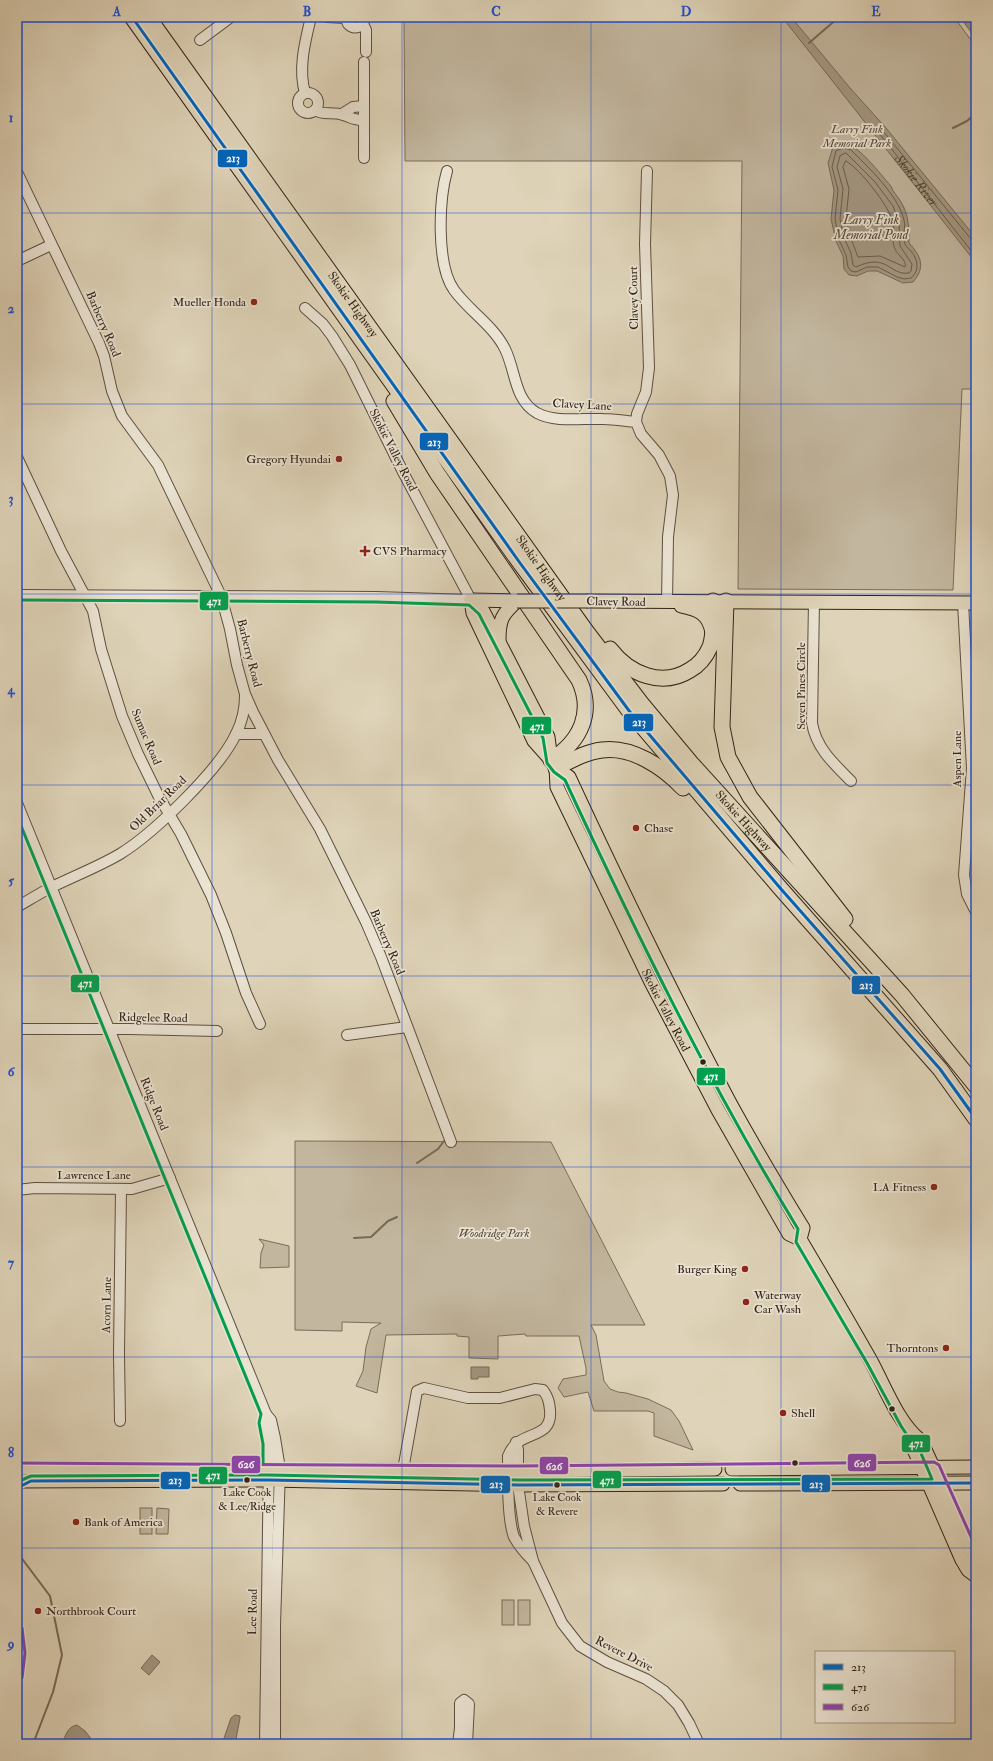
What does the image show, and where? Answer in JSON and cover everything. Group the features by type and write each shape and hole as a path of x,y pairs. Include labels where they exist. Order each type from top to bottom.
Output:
{"highway":[{"name":"Skokie Highway","path":"132,17 577,642 658,746 940,1069 976,1119"},
{"name":"Skokie Highway","path":"148,17 586,630 641,703 691,763 902,996 976,1086"},
{"path":"163,17 163,29 171,49"},
{"path":"340,311 348,329 400,411 437,474 574,673 584,692 586,716 582,727 554,764"},
{"path":"487,492 527,536 614,653 636,672 648,677 663,679 687,673 696,666 706,656 713,636 719,601"},
{"path":"719,601 722,727 728,757 735,773 754,803 868,948 902,996"},
{"path":"554,764 602,750 622,751 645,759 670,776 736,844 764,869"}],"main road":[{"name":"Clavey Road","path":"471,600 588,602 719,601 969,603"},
{"name":"Skokie Valley Road","path":"471,600 483,611 548,737 557,787 651,982 690,1057 718,1110 789,1234 800,1239 871,1361 905,1424 912,1435 921,1441 934,1467 934,1484"},
{"name":"Skokie Valley Road","path":"471,600 473,613 534,740 554,764 569,777 630,905 730,1103 803,1228 800,1239"},
{"path":"498,642 499,627 503,615 517,600"},
{"path":"667,602 700,611 709,620 713,636"},
{"path":"690,1057 703,1050"},
{"path":"718,1110 730,1103"},
{"name":"Skokie Valley Road","path":"912,1435 912,1445 920,1467 934,1484"},
{"path":"732,1469 976,1467"},
{"path":"17,1468 274,1475 513,1485 723,1484"},
{"path":"17,1481 274,1475 403,1470 513,1471 715,1469"},
{"path":"740,1484 976,1483"},
{"path":"934,1484 976,1560"},
{"path":"934,1484 968,1570 976,1576"}],"street":[{"path":"200,40 231,17"},
{"path":"304,93 301,71 311,17"},
{"path":"327,17 345,17 350,27 357,28 364,20"},
{"path":"364,20 366,30 364,158"},
{"path":"304,93 311,94 316,98 318,104 315,110 308,113 299,109 298,99 304,93"},
{"path":"342,114 353,107 364,106"},
{"path":"315,110 319,113 342,114 353,120 364,120"},
{"name":"Clavey Lane","path":"446,171 441,229 442,257 450,281 453,289 501,342 511,364 522,399 531,409 543,415 561,419 604,419 636,422"},
{"name":"Clavey Court","path":"636,422 637,414 646,392 649,368 645,244 647,171"},
{"name":"Barberry Road","path":"17,172 99,343 104,356 112,391 122,416 158,465 221,596 245,694 263,734 338,863 375,943 451,1142"},
{"path":"17,261 51,245"},
{"name":"Skokie Valley Road","path":"305,308 323,324 350,366 404,474 471,600"},
{"path":"636,422 641,434 659,455 670,476 673,495 668,537 667,602"},
{"name":"Sumac Road","path":"17,457 60,551 93,611 101,649 122,716 138,754 181,834 211,895 226,933 246,993 260,1024"},
{"name":"Clavey Road","path":"17,595 221,596 471,600"},
{"name":"Seven Pines Circle","path":"814,602 812,723 814,735 820,746 851,781"},
{"name":"Aspen Lane","path":"969,603 972,768 964,875 967,894 976,912"},
{"name":"Old Briar Road","path":"17,906 121,853 149,833 206,775 225,752 236,734 245,706 245,694"},
{"path":"236,734 263,734"},
{"name":"Ridge Road","path":"17,803 266,1414 271,1420 276,1438 274,1475"},
{"path":"347,1035 407,1027"},
{"name":"Ridgelee Road","path":"17,1029 129,1029 217,1032"},
{"name":"Lawrence Lane","path":"17,1190 35,1188 121,1189 146,1185 170,1178"},
{"name":"Acorn Lane","path":"120,1421 119,1325 121,1189"},
{"name":"Revere Drive","path":"403,1470 417,1391 424,1388 468,1398 500,1398 535,1389 543,1390 549,1398 549,1422 544,1429 516,1442 518,1450 513,1471 513,1485 534,1561 562,1623 580,1646 607,1662 646,1679 664,1691 678,1705 699,1744"},
{"name":"Lee Road","path":"265,1744 274,1475"},
{"name":"Lee Road","path":"274,1475 275,1744"},
{"path":"458,1744 460,1728 460,1703 464,1700 469,1704 468,1744"}],"green space":[{"name":"Larry Fink Memorial Park","path":"404,17 954,17 976,47 976,389 962,389 953,590 738,589 742,161 405,161"},
{"name":"Woodridge Park","path":"295,1141 551,1142 645,1325 591,1325 596,1335 604,1381 610,1389 648,1399 671,1410 679,1421 693,1450 654,1436 654,1413 648,1411 594,1411 588,1392 564,1397 558,1388 563,1379 586,1375 586,1368 579,1336 526,1336 525,1334 498,1336 498,1359 469,1358 469,1337 457,1336 457,1334 386,1335 377,1393 356,1386 363,1371 366,1347 371,1329 381,1323 342,1322 342,1331 295,1330"},
{"path":"259,1239 289,1246 289,1267 260,1268 261,1253 264,1245"},
{"path":"140,1508 152,1508 152,1534 140,1534"},
{"path":"157,1508 169,1509 168,1534 156,1534"},
{"path":"502,1600 514,1600 514,1625 502,1625"},
{"path":"518,1600 530,1600 530,1625 518,1625"}],"water":[{"name":"Skokie River","path":"782,17 791,17 850,88 886,128 976,238 976,263"},
{"path":"960,17 976,17 976,39"},
{"name":"Larry Fink Memorial Pond","path":"843,142 856,148 869,161 891,186 904,207 908,222 909,243 917,252 921,266 917,277 913,282 903,283 877,271 868,271 857,276 849,275 844,269 843,256 836,241 831,219 834,190 828,163 833,147 841,146"},
{"path":"471,1367 489,1367 489,1377 478,1377 478,1379 471,1379"},
{"path":"152,1655 160,1662 149,1675 141,1668"},
{"path":"235,1715 240,1716 240,1718 235,1744 222,1744 231,1718"},
{"path":"77,1725 85,1731 95,1744 62,1744 69,1730"}],"waterway":[{"path":"809,43 839,17"},
{"path":"953,128 967,121 976,113"},
{"path":"417,1163 438,1149 444,1141"},
{"path":"354,1238 371,1237 388,1221 397,1217"},
{"path":"17,1552 50,1596 62,1655 53,1692 33,1744"}],"transit line":[{"name":"213","path":"132,17 520,563 630,712 781,889 940,1069 976,1119"},
{"name":"471","path":"17,600 376,602 469,605 479,614 543,738 547,763 554,772 565,780 619,894 704,1064 734,1120 798,1229 796,1242 867,1363 901,1426 909,1438 917,1444 932,1479 518,1480 268,1475 31,1476 17,1482"},
{"name":"471","path":"17,816 261,1414 259,1423 263,1444 263,1464 237,1464"},
{"name":"626","path":"17,1463 518,1466 934,1462 939,1465 976,1548"},
{"name":"213","path":"17,1488 31,1481 268,1480 518,1485 976,1483"},
{"name":"626","path":"22,1628 25,1653 22,1678"},
{"name":"213","path":"17,1629 20,1653 17,1677"}],"place":[{"name":"Mueller Honda","path":"254,302"},
{"name":"Gregory Hyundai","path":"339,459"},
{"name":"CVS Pharmacy","path":"365,551"},
{"name":"Chase","path":"636,828"},
{"name":"LA Fitness","path":"934,1187"},
{"name":"Burger King","path":"745,1269"},
{"name":"Waterway Car Wash","path":"746,1302"},
{"name":"Thorntons","path":"946,1348"},
{"name":"Shell","path":"783,1413"},
{"name":"Lake Cook & Lee/Ridge","path":"247,1480"},
{"name":"Lake Cook & Revere","path":"557,1485"},
{"name":"Bank of America","path":"76,1522"},
{"name":"Northbrook Court","path":"38,1611"}]}
